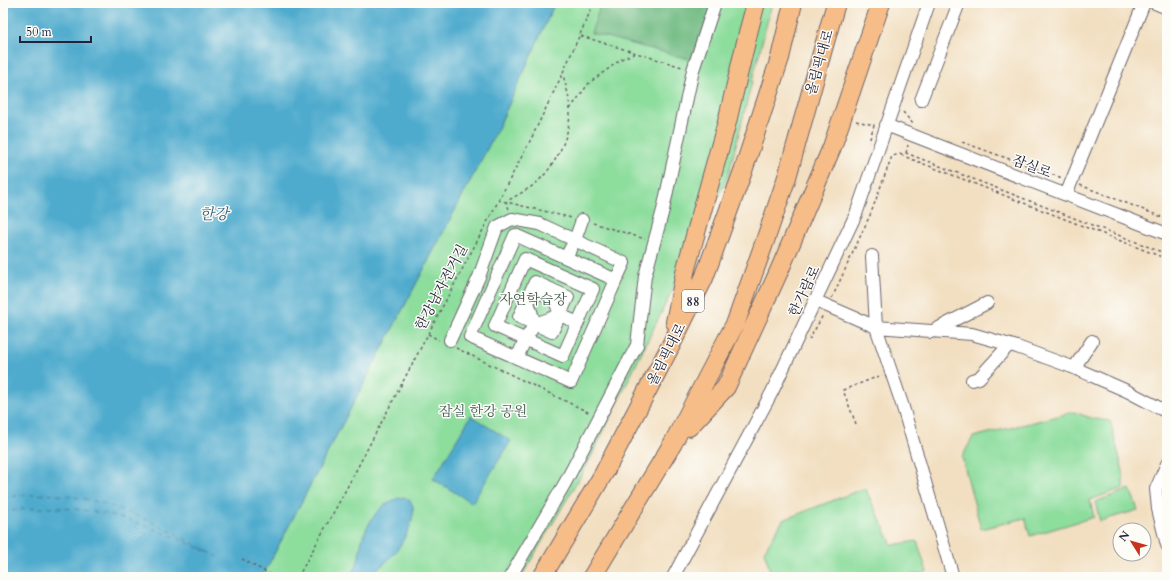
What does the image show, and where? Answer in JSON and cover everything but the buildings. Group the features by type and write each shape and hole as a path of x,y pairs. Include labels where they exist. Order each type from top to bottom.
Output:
{"highway":[{"path":"671,345 686,268 727,122 756,3"},
{"name":"올림픽대로","path":"542,577 604,473 671,345 704,278 743,171 780,58 793,3"},
{"name":"올림픽대로","path":"592,577 673,443 738,315 787,177 836,3"},
{"path":"673,443 726,387 780,269 832,147 881,3"}],"street":[{"path":"510,577 565,483 637,345 645,276 663,210 694,70 714,3"},
{"name":"한가람로","path":"673,577 772,392 856,214 929,3"},
{"path":"921,100 959,3"},
{"path":"1066,195 1144,3"},
{"path":"1155,3 1167,8"},
{"name":"잠실로","path":"886,126 1167,234"},
{"path":"449,343 479,277 497,227 512,219 540,224 630,265 616,280 571,382 470,337 515,235 616,280"},
{"path":"566,257 582,220"},
{"path":"531,242 540,224"},
{"path":"488,249 508,252"},
{"path":"541,266 549,250"},
{"path":"872,256 876,327 953,577"},
{"path":"525,259 541,266 593,289 563,356 495,326 525,259"},
{"path":"575,281 583,265"},
{"path":"500,268 517,276"},
{"path":"527,299 551,289 559,274"},
{"path":"479,277 493,284"},
{"path":"551,289 560,315"},
{"path":"510,291 527,299 535,324"},
{"path":"816,301 876,327 972,334 1009,345 1074,368 1127,391 1167,412"},
{"path":"485,302 502,310"},
{"path":"930,332 987,303"},
{"path":"585,306 602,313"},
{"path":"463,312 478,319"},
{"path":"517,358 525,340 535,324 560,315 578,323"},
{"path":"502,352 511,334"},
{"path":"570,340 587,347"},
{"path":"1074,368 1092,341"},
{"path":"972,380 979,378 1009,345"},
{"path":"537,367 546,349"},
{"path":"1167,464 1156,489 1162,509 1167,545"}],"path":[{"name":"한강남자전거길","path":"298,577 342,497 531,139 563,74 594,3"},
{"path":"580,36 694,70"},
{"path":"570,109 589,83 624,58 636,53"},
{"path":"512,219 506,202 535,184 553,164 566,135 570,121 570,109 563,74"},
{"path":"900,109 914,124"},
{"path":"854,121 874,125 867,146"},
{"path":"959,141 1167,219"},
{"path":"889,164 892,156 906,153 1167,254"},
{"path":"900,154 1167,259"},
{"path":"428,334 599,418"},
{"path":"856,424 843,390 891,372"},
{"path":"242,559 276,577"}],"green space":[{"name":"잠실 한강 공원","path":"555,3 772,3 728,176 586,467 521,577 262,577 498,128"},
{"path":"601,3 719,3 700,62 591,33"},
{"path":"1074,412 1094,419 1110,421 1123,471 1123,488 1090,500 1094,517 1030,536 1025,518 981,529 962,457 973,437"},
{"path":"865,488 892,545 917,541 927,572 904,577 772,577 764,551 783,520"},
{"path":"1130,489 1138,510 1100,521 1095,502"}],"water":[{"name":"한강","path":"3,3 555,3 498,128 262,577 3,577"},
{"path":"471,416 511,441 472,503 433,479"},
{"path":"404,497 411,502 413,514 408,530 396,552 369,577 346,577 356,566 363,536 374,516 379,510 390,502"}],"ferry route":[{"path":"3,498 23,495 56,495 80,498 105,504 151,522 218,557"},
{"path":"3,513 40,508 67,508 109,515 150,527 209,553"}],"park label":[{"name":"자연학습장","path":"533,299"}]}
